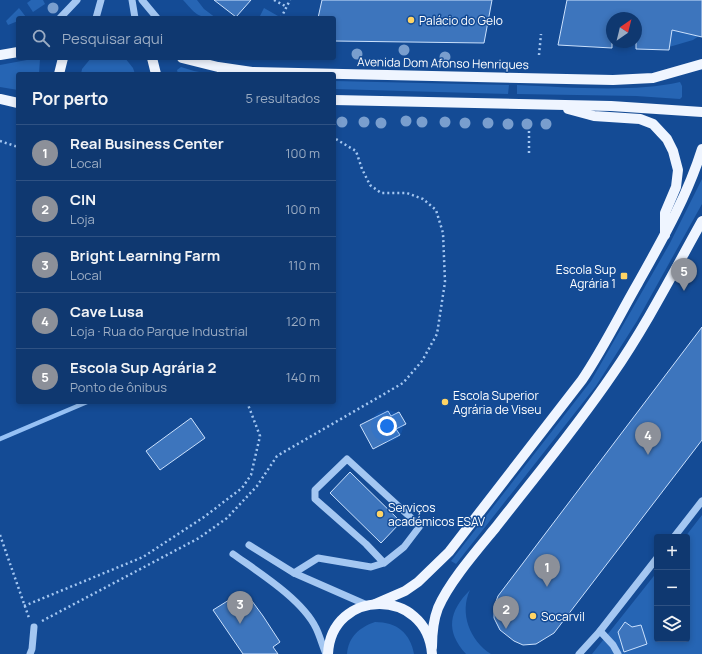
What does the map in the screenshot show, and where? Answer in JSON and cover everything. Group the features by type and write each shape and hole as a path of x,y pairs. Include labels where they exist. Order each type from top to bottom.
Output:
{"main road":[{"path":"0,56 16,52"},
{"path":"60,72 62,60"},
{"path":"152,60 156,72"},
{"name":"Avenida Dom Afonso Henriques","path":"190,60 218,67 255,72"},
{"name":"Avenida Dom Afonso Henriques","path":"336,74 613,80 653,78 702,64"},
{"path":"0,99 16,103"},
{"path":"336,100 611,106 702,112"},
{"path":"553,105 594,116 640,119 653,124 667,139 673,151 678,170 676,187 665,213 665,236"},
{"path":"327,654 332,634 340,622 350,613 405,591 418,582 449,552 582,380 600,353 665,236 680,205 702,149"},
{"path":"433,652 432,630 438,607 444,597 479,548 557,450 612,375 637,337 702,221"},
{"path":"371,604 390,604 415,616 424,627 433,652"}],"street":[{"path":"62,16 77,0"},
{"path":"97,16 101,0"},
{"path":"132,0 135,16"},
{"path":"142,0 155,16"},
{"path":"207,60 218,67"},
{"path":"294,573 318,558 370,567 384,563 404,547 420,526 347,459 315,490 315,499 366,544 384,563"},
{"path":"676,534 702,501"},
{"path":"249,545 294,573 371,604"},
{"path":"233,554 270,580 299,605 316,627 327,654"},
{"path":"579,654 600,631 654,562"},
{"path":"30,654 32,649 34,627"},
{"path":"600,631 613,644 618,654"}],"path":[{"path":"274,0 287,7"},
{"path":"282,16 290,0"},
{"path":"539,55 541,34"},
{"path":"529,126 530,154"},
{"path":"0,535 24,606 34,627 79,600 167,557 199,538 227,518 257,486 277,456 403,382 422,361 437,334 445,282 443,233 436,210 423,199 408,193 381,193 370,185 362,169 356,151 336,139"},
{"path":"0,141 16,146"},
{"path":"24,606 143,557 204,517 242,488 251,475 260,436 248,404"}],"shaded area":[{"path":"31,0 43,0 45,4 33,12 27,3"},
{"path":"183,0 197,0 204,9 213,16 200,16"},
{"path":"19,8 25,16 16,16 16,22 8,25 6,21"},
{"path":"264,8 278,16 260,16"},
{"path":"672,30 699,36 693,40 669,47"},
{"path":"27,60 40,60 39,72 16,72 16,90 0,87 0,65"},
{"path":"89,60 127,60 134,72 81,72"},
{"path":"181,67 199,72 178,72 177,70"},
{"path":"336,81 509,85 508,94 336,89"},
{"path":"680,82 682,86 682,97 680,99 636,96 517,94 517,85 578,88 621,88"},
{"path":"702,179 702,204 637,321 596,386 456,564 451,561 591,381 670,243"},
{"path":"702,515 702,654 592,654 654,576 654,642 690,642 690,534 687,534"},
{"path":"470,590 466,608 468,626 477,642 491,654 466,654 459,646 452,629 454,613"},
{"path":"375,622 390,624 401,630 409,640 414,654 347,654 352,638 364,627"}],"building":[{"path":"214,0 251,0 237,16 235,16"},
{"name":"Palácio do Gelo","path":"322,0 492,0 484,43 336,41 336,16 318,16"},
{"path":"567,0 702,0 702,37 672,30 669,50 636,49 642,48 642,12 606,12 606,48 558,45"},
{"path":"702,327 702,440 554,633 536,644 523,645 514,641 500,630 494,618 494,607 498,596"},
{"path":"388,411 391,416 399,412 406,424 396,429 400,435 373,449 360,425"},
{"path":"191,418 205,438 160,470 146,451"},
{"path":"350,472 401,522 381,543 330,493"},
{"path":"237,595 245,607 252,601 263,616 280,642 273,647 278,654 243,654 213,610"},
{"path":"625,622 632,627 641,625 647,644 624,652 618,632"}],"waterway":[{"path":"0,439 82,404"}],"place":[{"name":"Palácio do Gelo","path":"411,20"},
{"name":"Escola Sup Agrária 1","path":"624,276"},
{"name":"Escola Sup Agrária 2","path":"684,291"},
{"name":"Escola Superior Agrária de Viseu","path":"445,402"},
{"name":"Cave Lusa","path":"648,455"},
{"name":"Serviços académicos ESAV","path":"380,514"},
{"name":"Real Business Center","path":"547,587"},
{"name":"Socarvil","path":"533,616"},
{"name":"Bright Learning Farm","path":"240,624"},
{"name":"CIN","path":"506,629"}]}
